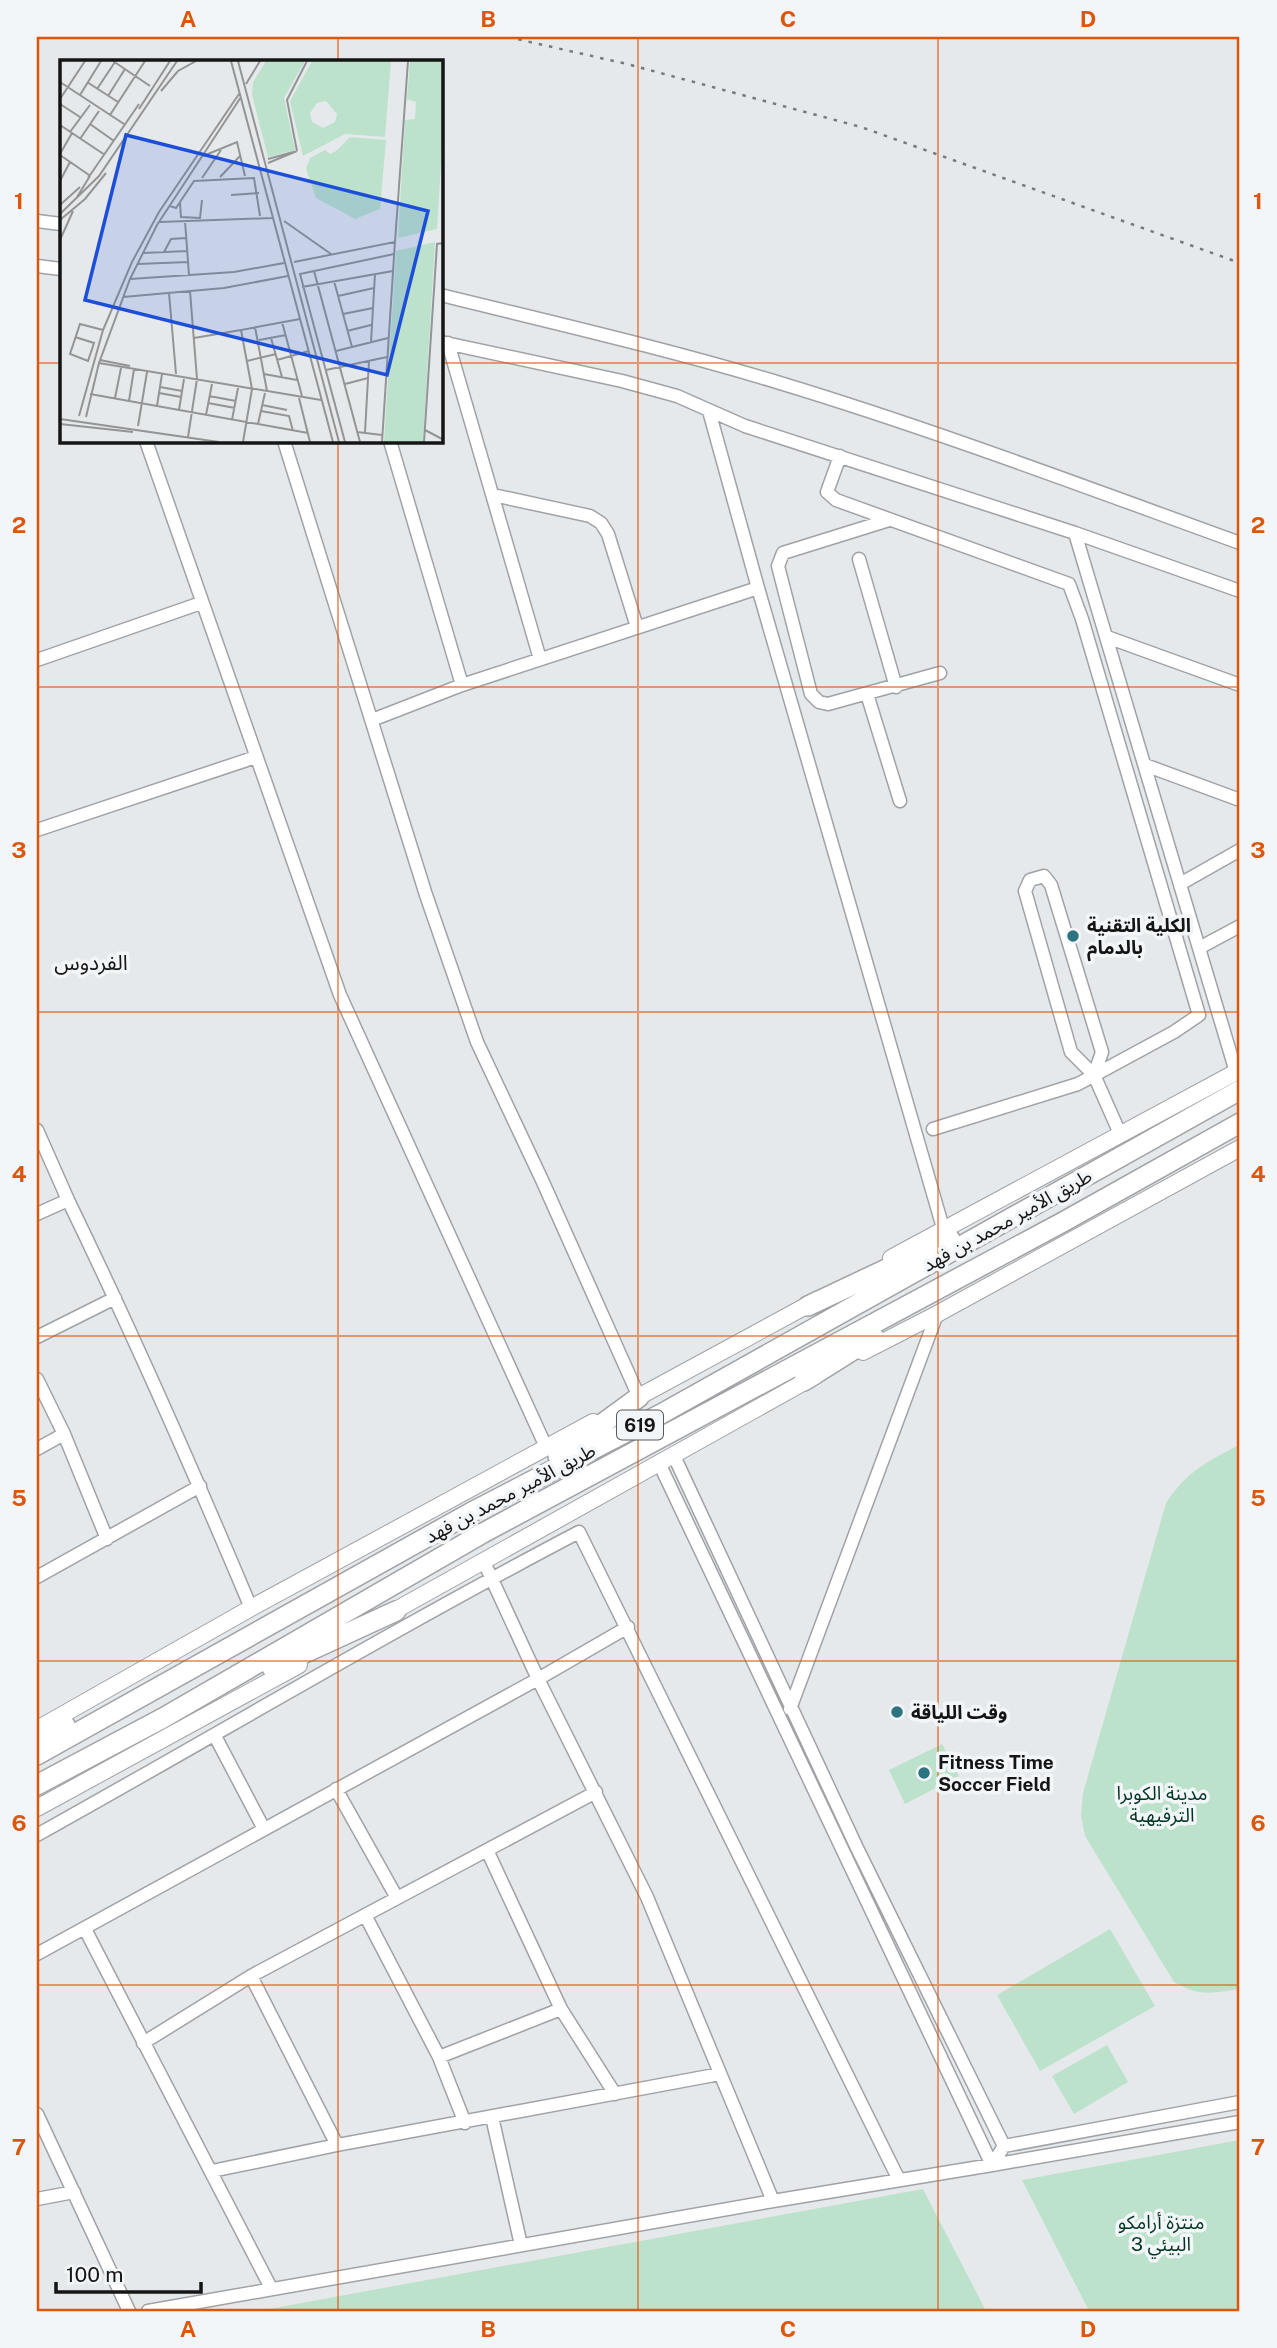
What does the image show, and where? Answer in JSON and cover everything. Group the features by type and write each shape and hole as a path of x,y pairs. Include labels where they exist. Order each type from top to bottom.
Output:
{"highway":[{"name":"طريق الأمير محمد بن فهد","path":"37,1755 470,1513 661,1414 1103,1167 1239,1077"},
{"name":"طريق الأمير محمد بن فهد","path":"37,1785 163,1717 483,1533 1063,1222 1240,1123"},
{"path":"807,1306 1103,1167"},
{"path":"804,1381 1063,1222"},
{"path":"470,1513 565,1452 639,1397"},
{"path":"163,1717 396,1611"},
{"path":"37,1738 249,1636"}],"main road":[{"path":"37,1729 251,1608 807,1306 943,1228 1239,1077"},
{"path":"37,1808 396,1611 804,1381 937,1314 1240,1147"}],"street":[{"path":"37,220 60,224"},
{"path":"37,266 60,269"},
{"path":"443,296 779,383 988,452 1240,543"},
{"path":"540,659 445,342 622,381 677,396 745,426 1075,533 1240,592"},
{"path":"709,411 943,1228"},
{"path":"147,443 340,995 546,1447"},
{"path":"285,443 426,895 477,1042 639,1397"},
{"path":"391,443 462,685"},
{"path":"840,456 827,492 836,500 1069,583 1199,1015 1174,1032 1079,1084 933,1129"},
{"path":"493,495 590,516 601,523 608,534 637,627"},
{"path":"889,520 783,553 778,566 811,694 819,702 828,704 940,673"},
{"path":"1075,533 1239,1077"},
{"path":"859,559 896,687"},
{"path":"372,720 462,685 758,588"},
{"path":"37,660 201,603"},
{"path":"1107,636 1240,685"},
{"path":"867,694 900,801"},
{"path":"37,830 256,757"},
{"path":"1145,765 1240,800"},
{"path":"1180,884 1240,850"},
{"path":"1094,1075 1102,1052 1051,885 1044,876 1030,880 1025,891 1071,1052 1094,1075 1121,1136"},
{"path":"1199,948 1240,926"},
{"path":"37,1130 200,1486 251,1608"},
{"path":"37,1214 68,1200"},
{"path":"37,1338 115,1298"},
{"path":"782,1721 792,1707 937,1314"},
{"path":"37,1379 64,1434 107,1539"},
{"path":"37,1449 64,1434"},
{"path":"667,1460 792,1707 857,1848 1004,2146"},
{"path":"667,1460 782,1721 992,2165"},
{"path":"37,1577 200,1486"},
{"path":"37,1835 492,1578 579,1532 899,2180"},
{"path":"484,1562 538,1679 647,1897 773,2201"},
{"path":"37,1954 628,1627"},
{"path":"215,1736 264,1829"},
{"path":"336,1789 397,1898"},
{"path":"143,2043 251,1976 596,1792"},
{"path":"487,1850 561,2009 615,2094"},
{"path":"365,1916 439,2057 465,2123"},
{"path":"85,1929 271,2288"},
{"path":"251,1976 337,2145"},
{"path":"439,2057 561,2009"},
{"path":"212,2171 720,2074"},
{"path":"992,2165 1004,2146 1240,2102"},
{"path":"37,2114 129,2311"},
{"path":"492,2117 521,2245"},
{"path":"148,2311 1240,2122"},
{"path":"1129,2123 1132,2141"},
{"path":"37,2199 74,2192"}],"green space":[{"name":"مدينة الكوبرا الترفيهية","path":"1240,1444 1240,1989 1206,1993 1174,1982 1085,1836 1081,1816 1083,1793 1166,1503 1190,1475"},
{"name":"Fitness Time Soccer Field","path":"942,1744 959,1776 905,1804 889,1770"},
{"path":"1110,1929 1155,2006 1040,2071 997,1995"},
{"path":"1107,2045 1128,2082 1074,2114 1052,2076"},
{"name":"منتزة أرامكو البيئي 3","path":"1240,2140 1240,2311 1089,2311 1022,2180"},
{"path":"923,2189 986,2311 258,2311"}],"railway":[{"path":"508,37 627,64 861,127 1240,263"}],"place":[{"name":"الكلية التقنية بالدمام","path":"1073,936"},
{"name":"وقت اللياقة","path":"897,1712"},
{"name":"Fitness Time Soccer Field","path":"924,1773"}],"district":[{"name":"الفردوس","path":"91,962"}]}
